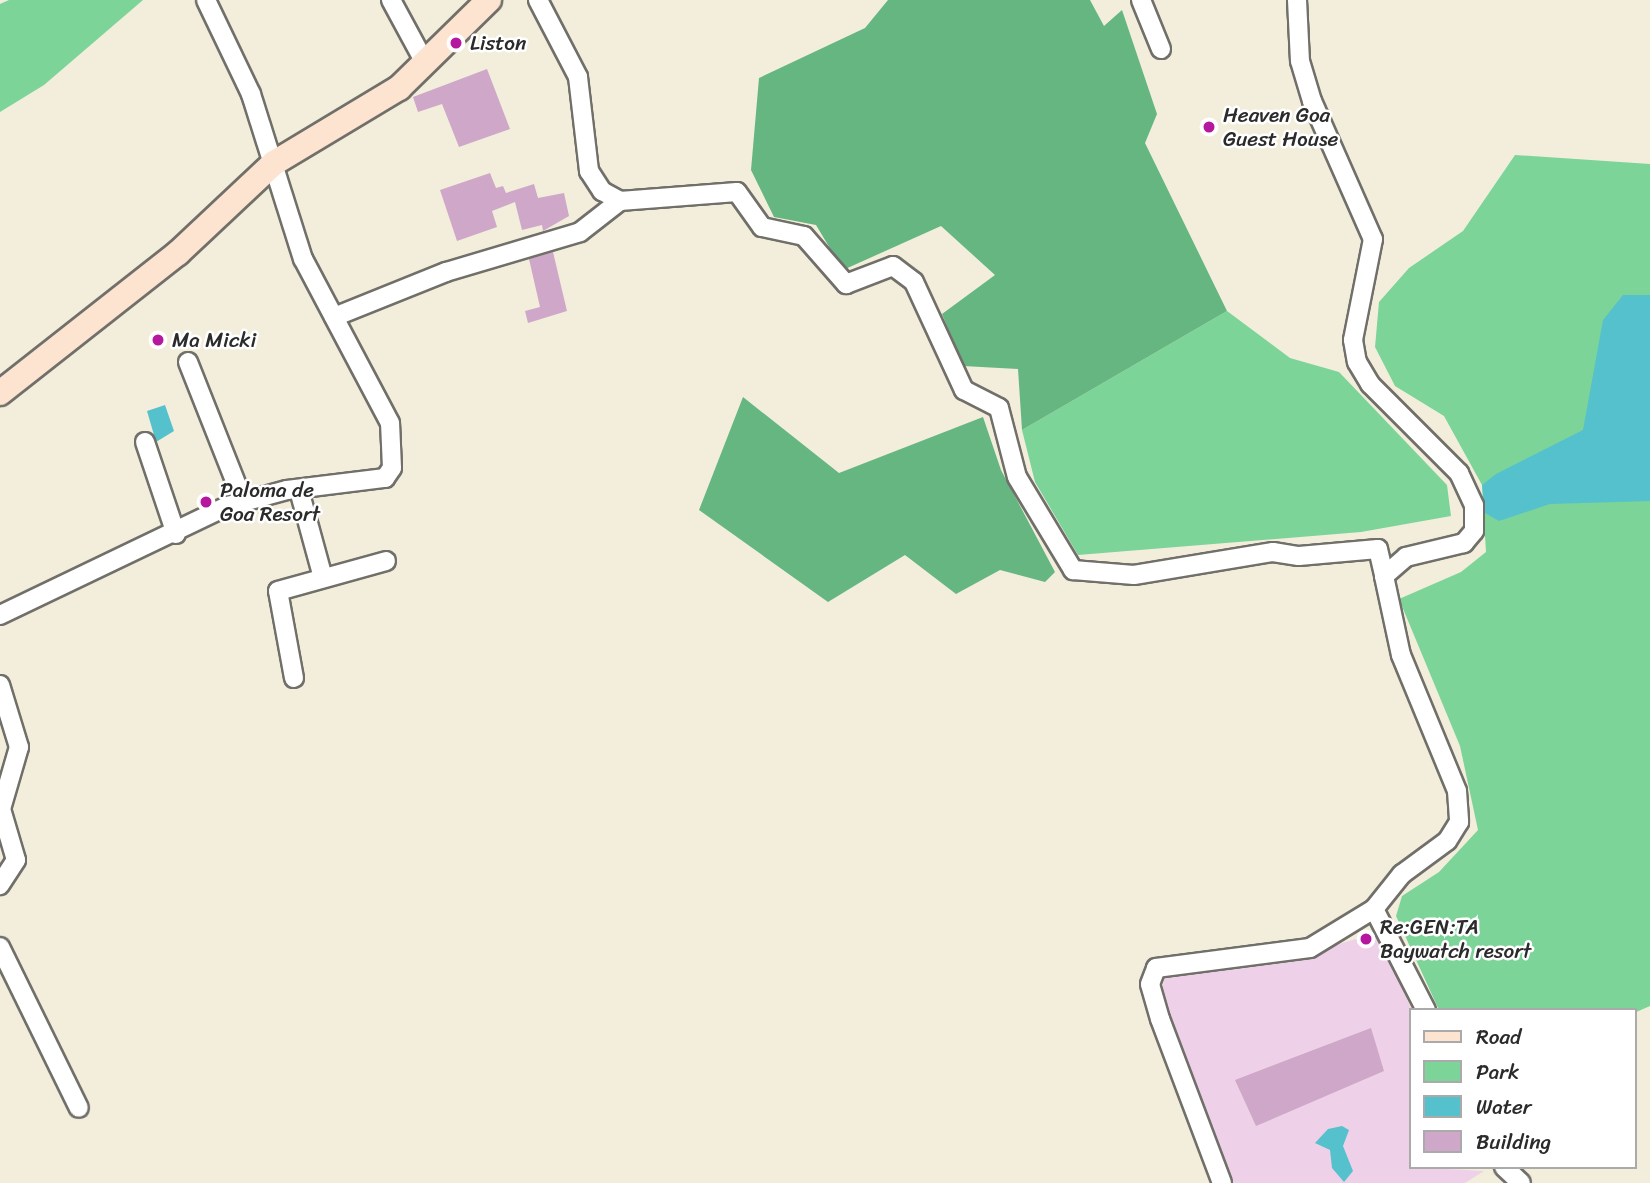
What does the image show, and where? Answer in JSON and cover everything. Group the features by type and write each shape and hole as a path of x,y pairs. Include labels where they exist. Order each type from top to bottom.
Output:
{"street":[{"path":"0,615 243,501 385,478 392,468 390,423 303,259 251,94 206,0"},
{"path":"391,0 425,63"},
{"path":"0,393 178,253 274,163 399,88 489,0"},
{"path":"538,0 585,102 589,171 602,191 620,201"},
{"path":"1141,0 1161,49"},
{"path":"1297,0 1300,61 1312,101 1373,239 1353,340 1357,362 1370,384 1459,473 1474,505 1474,531 1464,543 1406,557 1384,576"},
{"path":"334,317 446,272 580,232 620,201 737,192 762,227 804,236 846,284 894,266 914,282 964,390 999,408 1017,477 1073,570 1134,575 1273,552 1299,556 1378,549 1401,655 1457,791 1459,822 1447,841 1381,893 1374,909 1310,948 1156,968 1150,985 1160,1018 1222,1183"},
{"path":"188,362 243,501"},
{"path":"145,442 176,534"},
{"path":"299,490 323,578"},
{"path":"294,678 278,591 386,561"},
{"path":"0,685 19,747 1,808 16,860 0,885"},
{"path":"1374,909 1425,1008"},
{"path":"0,947 79,1108"},
{"path":"1506,1169 1521,1183"}],"shaded area":[{"path":"1376,933 1411,1008 1408,1008 1408,1169 1484,1171 1465,1183 1227,1183 1160,1000 1166,971 1282,961"}],"green space":[{"path":"9,0 143,0 44,85 0,112 0,4"},
{"path":"888,0 1090,0 1104,26 1122,10 1157,114 1145,143 1227,311 1022,430 1018,369 963,366 942,314 995,275 941,226 843,270 816,225 774,217 751,170 759,78 865,28"},
{"path":"1515,155 1650,164 1650,1006 1636,1012 1636,1008 1438,1008 1396,916 1402,896 1439,872 1478,830 1460,746 1399,599 1461,572 1486,552 1482,485 1444,416 1395,386 1375,347 1379,302 1409,268 1463,231"},
{"path":"1227,311 1290,358 1339,372 1447,485 1451,516 1361,532 1078,555 1035,482 1022,430"},
{"path":"743,397 839,473 983,417 1001,470 1055,572 1045,582 1000,570 956,594 905,555 828,602 699,510"}],"water":[{"path":"1623,295 1650,295 1650,501 1550,504 1499,521 1485,513 1482,485 1496,474 1583,430 1603,320"},
{"path":"165,405 174,431 156,442 147,411"},
{"path":"1342,1126 1349,1130 1343,1146 1353,1171 1344,1182 1332,1168 1330,1150 1315,1143 1328,1129"}],"building":[{"path":"487,69 510,129 459,147 442,104 418,112 413,97"},
{"path":"490,173 496,188 503,186 506,193 534,184 538,198 564,193 569,216 543,231 542,225 522,230 515,202 492,211 497,227 457,241 440,190"},
{"path":"553,252 567,311 528,323 525,311 540,307 529,259"},
{"path":"1371,1028 1384,1071 1256,1126 1235,1080"}],"place":[{"name":"Liston","path":"456,43"},
{"name":"Heaven Goa Guest House","path":"1209,127"},
{"name":"Ma Micki","path":"158,340"},
{"name":"Paloma de Goa Resort","path":"206,502"},
{"name":"Re:GEN:TA Baywatch resort","path":"1366,939"}]}
